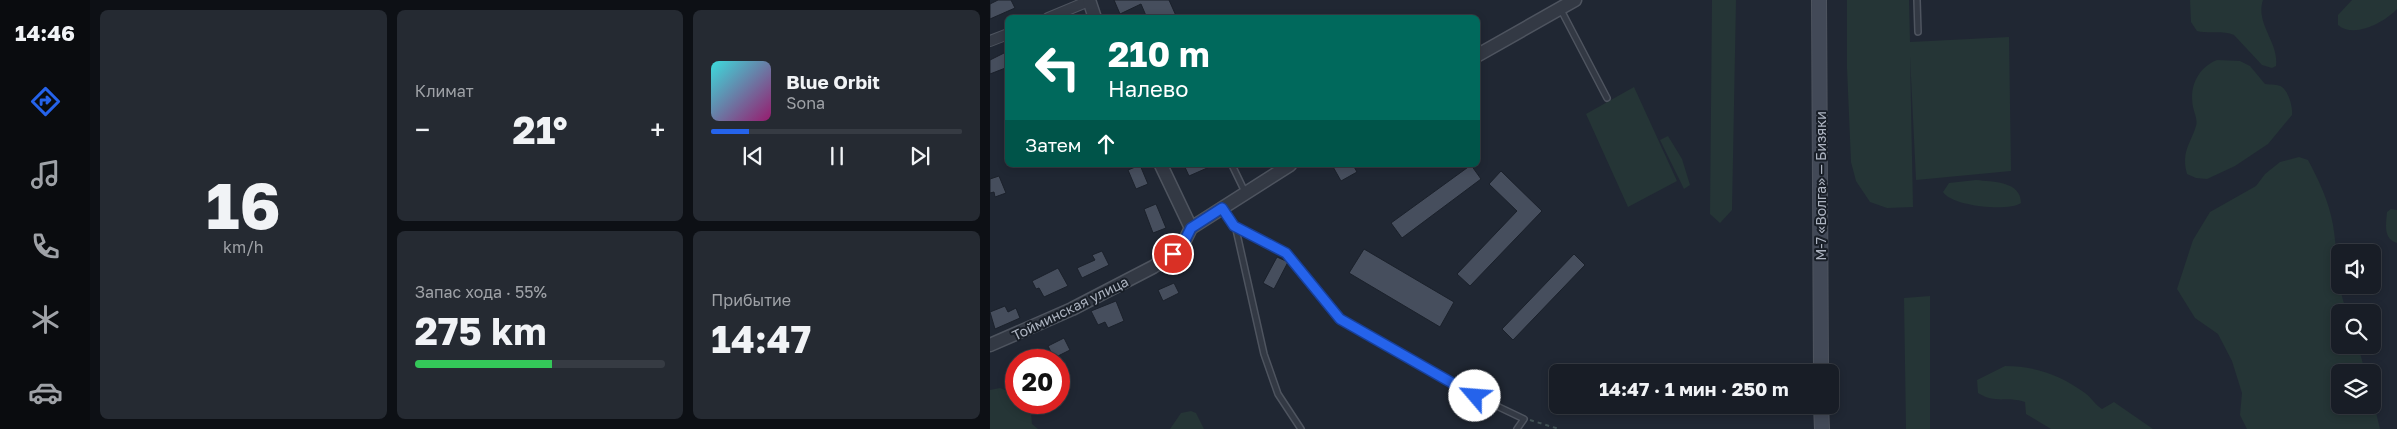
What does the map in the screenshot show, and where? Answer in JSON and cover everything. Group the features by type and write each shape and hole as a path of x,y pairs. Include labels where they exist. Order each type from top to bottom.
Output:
{"main road":[{"name":"М-7 «Волга» — Бизяки","path":"1819,0 1821,364"},
{"path":"1821,414 1822,429"}],"street":[{"path":"1055,15 1089,0 1094,15"},
{"path":"1480,54 1575,0"},
{"path":"990,41 1005,35"},
{"path":"1162,167 1191,228 1287,167"},
{"name":"Тойминская улица","path":"990,345 1072,310 1153,267 1182,246 1191,228"}],"lane":[{"path":"1917,0 1918,32"},
{"path":"1560,9 1607,98"},
{"path":"1233,167 1246,192"},
{"path":"1222,208 1234,226 1264,354 1278,394 1301,429"},
{"path":"1234,226 1286,253 1340,319 1459,388 1524,419 1517,429"}],"path":[{"path":"1524,419 1559,429"}],"shaded area":[{"path":"1712,0 1736,0 1732,210 1720,223 1710,214"},
{"path":"1847,0 1909,0 1910,42 2009,37 2011,171 1916,180 1910,56 1913,207 1887,208 1870,202 1856,181 1851,162 1847,68"},
{"path":"2190,0 2263,0 2262,17 2274,49 2276,66 2272,68 2262,65 2234,35 2197,31 2191,22"},
{"path":"2352,0 2397,0 2397,9 2385,19 2369,27 2361,30 2345,29 2338,25 2338,15"},
{"path":"2217,60 2240,61 2250,66 2265,84 2282,87 2287,92 2290,100 2292,115 2268,144 2235,166 2207,179 2196,178 2187,174 2185,166 2187,149 2196,124 2192,92 2200,73 2210,63"},
{"path":"1634,87 1677,181 1628,207 1586,114"},
{"path":"1668,136 1682,159 1690,185 1684,189 1660,140"},
{"path":"2299,157 2308,160 2323,191 2331,216 2336,244 2331,244 2331,294 2342,294 2344,304 2331,304 2331,354 2360,354 2363,364 2331,364 2331,414 2376,414 2380,429 2247,429 2240,415 2242,393 2232,361 2218,334 2195,318 2177,289 2193,240 2210,212 2256,186 2265,174 2280,162"},
{"path":"1976,180 1998,182 2011,187 2020,196 2021,203 2004,207 1980,206 1957,201 1948,197 1943,192 1949,183"},
{"path":"2391,209 2397,210 2397,243 2389,238 2386,231 2387,212"},
{"path":"1930,296 1930,429 1906,429 1904,298"},
{"path":"2005,366 2037,370 2067,381 2090,397 2102,409 2114,402 2153,429 2051,429 2026,414 2025,402 1990,398 1978,393 1977,380"},
{"path":"1000,388 1005,390 1005,414 1031,414 1032,424 1038,429 990,429 990,390"},
{"path":"1191,411 1196,413 1204,429 1170,429 1181,413"}],"building":[{"path":"998,0 1011,0 1015,8 990,19 990,4"},
{"path":"1114,0 1169,0 1176,15 1146,15 1141,4 1120,14"},
{"path":"1005,52 1005,68 990,74 990,60"},
{"path":"1141,167 1148,184 1136,189 1128,170"},
{"path":"1185,167 1209,167 1189,176"},
{"path":"1333,167 1354,167 1357,172 1341,181"},
{"path":"1468,167 1472,167 1481,179 1402,238 1391,223"},
{"path":"1501,171 1542,211 1470,286 1457,274 1517,211 1489,184"},
{"path":"999,176 1006,193 995,197 994,192 990,193 990,179"},
{"path":"1156,204 1166,228 1153,233 1144,209"},
{"path":"1364,249 1454,302 1440,327 1349,273"},
{"path":"1102,251 1109,265 1082,278 1077,268 1095,260 1092,255"},
{"path":"1574,254 1585,265 1513,340 1502,329"},
{"path":"1277,257 1288,262 1274,289 1263,283"},
{"path":"1058,268 1068,286 1044,297 1039,288 1036,289 1032,281"},
{"path":"1174,283 1179,293 1163,301 1158,290"},
{"path":"1116,301 1124,321 1108,328 1105,322 1098,325 1091,311"},
{"path":"1005,306 1008,312 1016,308 1020,318 995,329 990,312"},
{"path":"1064,338 1070,349 1050,349 1048,346"}],"route":[{"path":"1173,254 1182,246 1191,228 1222,208 1234,226 1286,253 1340,319 1475,396"}]}
